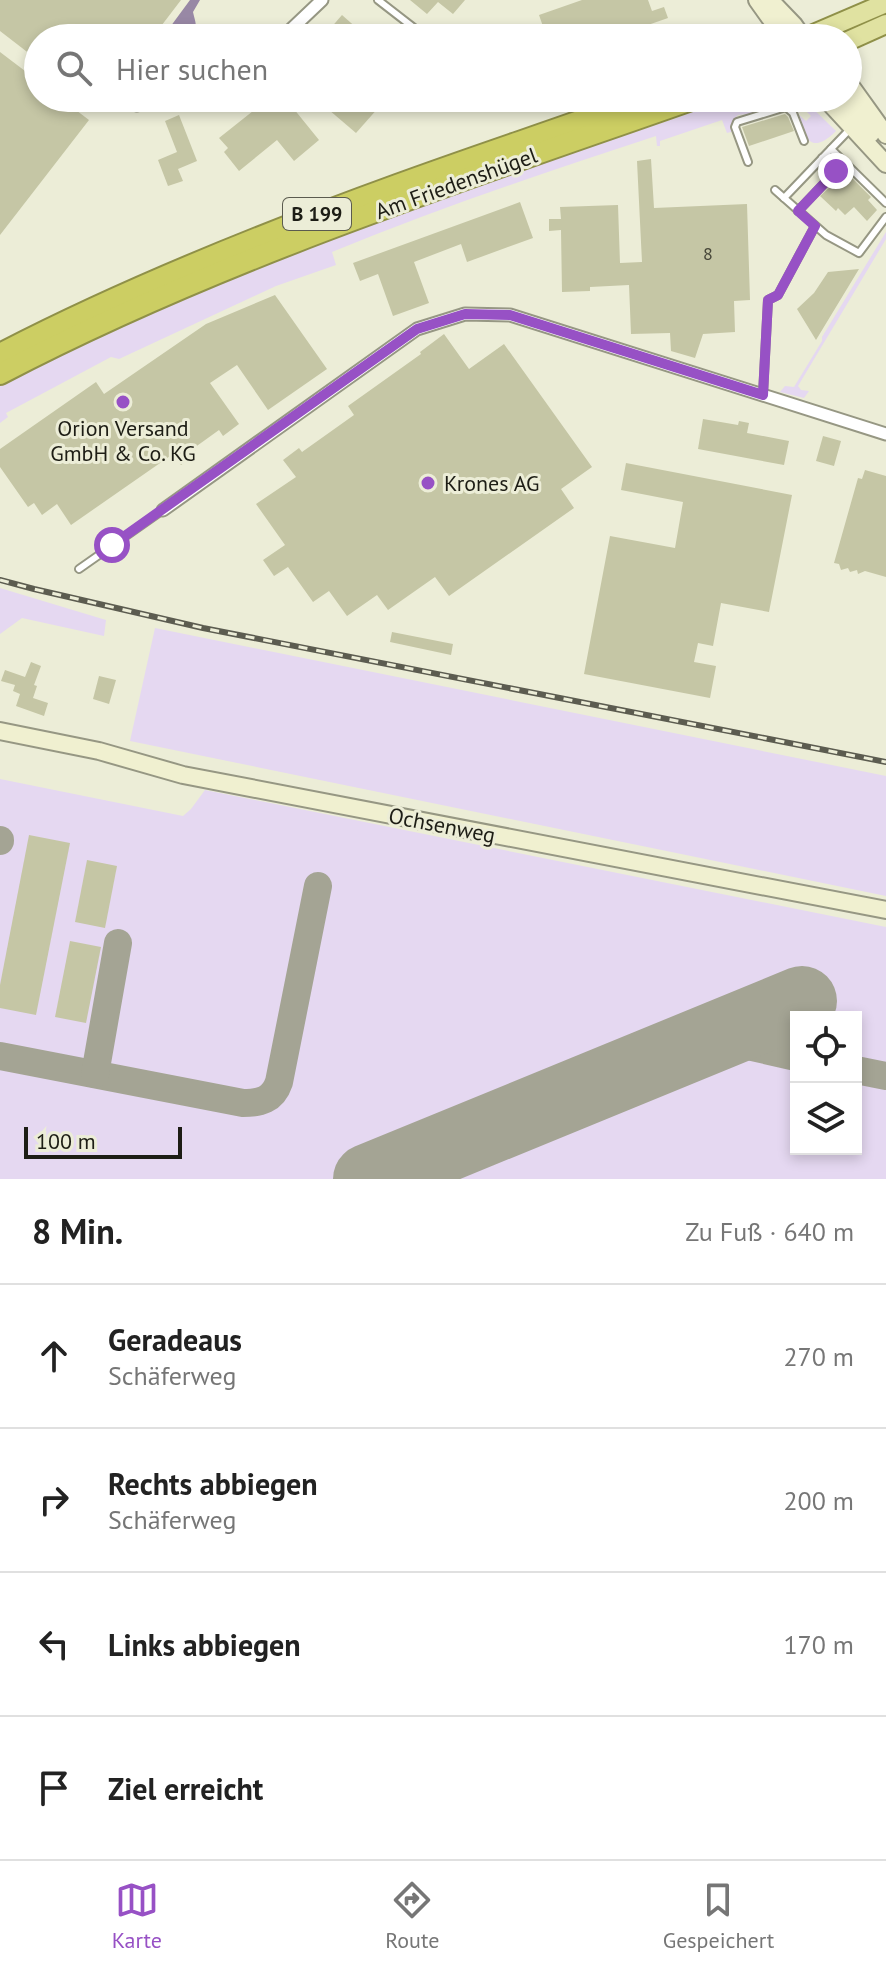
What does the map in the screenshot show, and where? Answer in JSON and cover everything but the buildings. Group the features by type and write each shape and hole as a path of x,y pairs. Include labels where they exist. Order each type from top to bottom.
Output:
{"highway":[{"name":"Am Friedenshügel","path":"0,354 101,305 312,216 604,112"},
{"name":"Am Friedenshügel","path":"0,374 115,318 320,232 658,112"}],"main road":[{"path":"757,0 774,24"},
{"path":"770,0 793,24"},
{"path":"837,24 886,3"},
{"path":"862,35 886,24"},
{"path":"862,106 886,149"},
{"path":"837,112 886,164"},
{"path":"856,112 878,134"},
{"name":"Ochsenweg","path":"0,731 99,751 183,775 886,910"}],"street":[{"path":"297,24 322,0"},
{"path":"163,510 417,329 465,314 510,315 886,434"}],"lane":[{"path":"378,0 409,24"},
{"path":"748,162 735,127 737,122 767,112"},
{"path":"792,112 804,141"},
{"path":"784,198 851,128"},
{"path":"831,149 886,203"},
{"path":"798,211 836,171 822,158"},
{"path":"775,190 826,235 859,253 886,217"},
{"path":"763,395 768,300 778,295 815,226"},
{"path":"79,569 163,510"}],"shaded area":[{"path":"190,0 200,0 193,12 196,24 172,24"},
{"path":"692,112 761,112 738,115 732,121 734,131 727,133 722,120 660,141 660,146 657,146 656,136 412,220 332,252 336,265 276,286 119,359 111,357 6,413 8,417 0,423 0,385 251,270 406,210"},
{"path":"807,112 816,112 836,131 821,142 810,141 798,114 806,121 811,116"},
{"path":"886,232 886,239 798,386 801,390 809,391 804,398 780,392 785,386 794,387"},
{"path":"0,588 106,620 104,636 22,618 0,634"},
{"path":"155,628 886,776 886,896 130,741"},
{"path":"0,779 183,816 205,790 886,927 886,1179 0,1179"}],"taxiway":[{"path":"0,1056 243,1103 265,1099 279,1082 318,886"},
{"path":"95,1074 118,943"},
{"path":"712,1038 790,1056"},
{"path":"862,1071 886,1076"}],"runway":[{"path":"368,1179 802,1001"}],"railway":[{"path":"0,580 203,628 886,762"}],"place":[{"name":"Orion Versand GmbH & Co. KG","path":"123,402"},
{"name":"Krones AG","path":"428,483"}],"route":[{"path":"112,545 417,329 465,314 510,315 763,395 768,300 778,295 815,226 798,211 836,171"}]}
